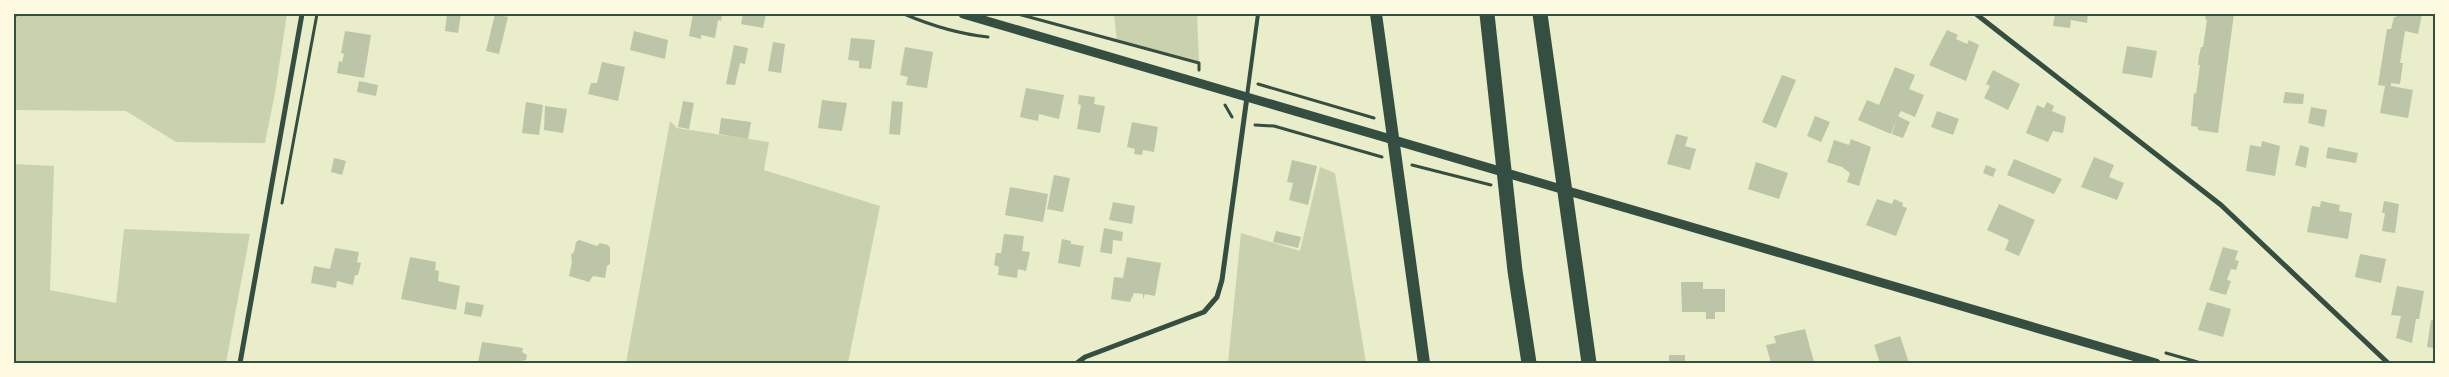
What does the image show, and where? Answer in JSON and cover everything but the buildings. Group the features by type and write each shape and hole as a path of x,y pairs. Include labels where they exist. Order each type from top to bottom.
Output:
{"highway":[{"path":"1487,14 1515,271 1529,363"},
{"path":"1540,14 1588,363"}],"main road":[{"path":"1376,14 1424,363"}],"street":[{"path":"240,363 302,14"},
{"path":"963,14 1247,96 1370,135 2156,363"},
{"path":"1976,14 2221,205 2388,363"},
{"path":"1077,363 1085,357 1204,312 1217,297 1222,280 1247,96"}],"lane":[{"path":"1247,96 1258,14"}],"path":[{"path":"14,16 18,14"},
{"path":"1232,121 1274,126 1373,154"}],"green space":[{"path":"14,14 287,14 265,143 176,142 126,111 14,110"},
{"path":"1114,14 1197,14 1199,63 1117,42"},
{"path":"670,121 677,128 769,142 764,170 880,206 848,363 626,363"},
{"path":"14,164 54,166 50,290 116,303 124,229 250,234 226,363 14,363"},
{"path":"1320,167 1335,173 1366,363 1228,363 1241,233 1300,251"}]}
